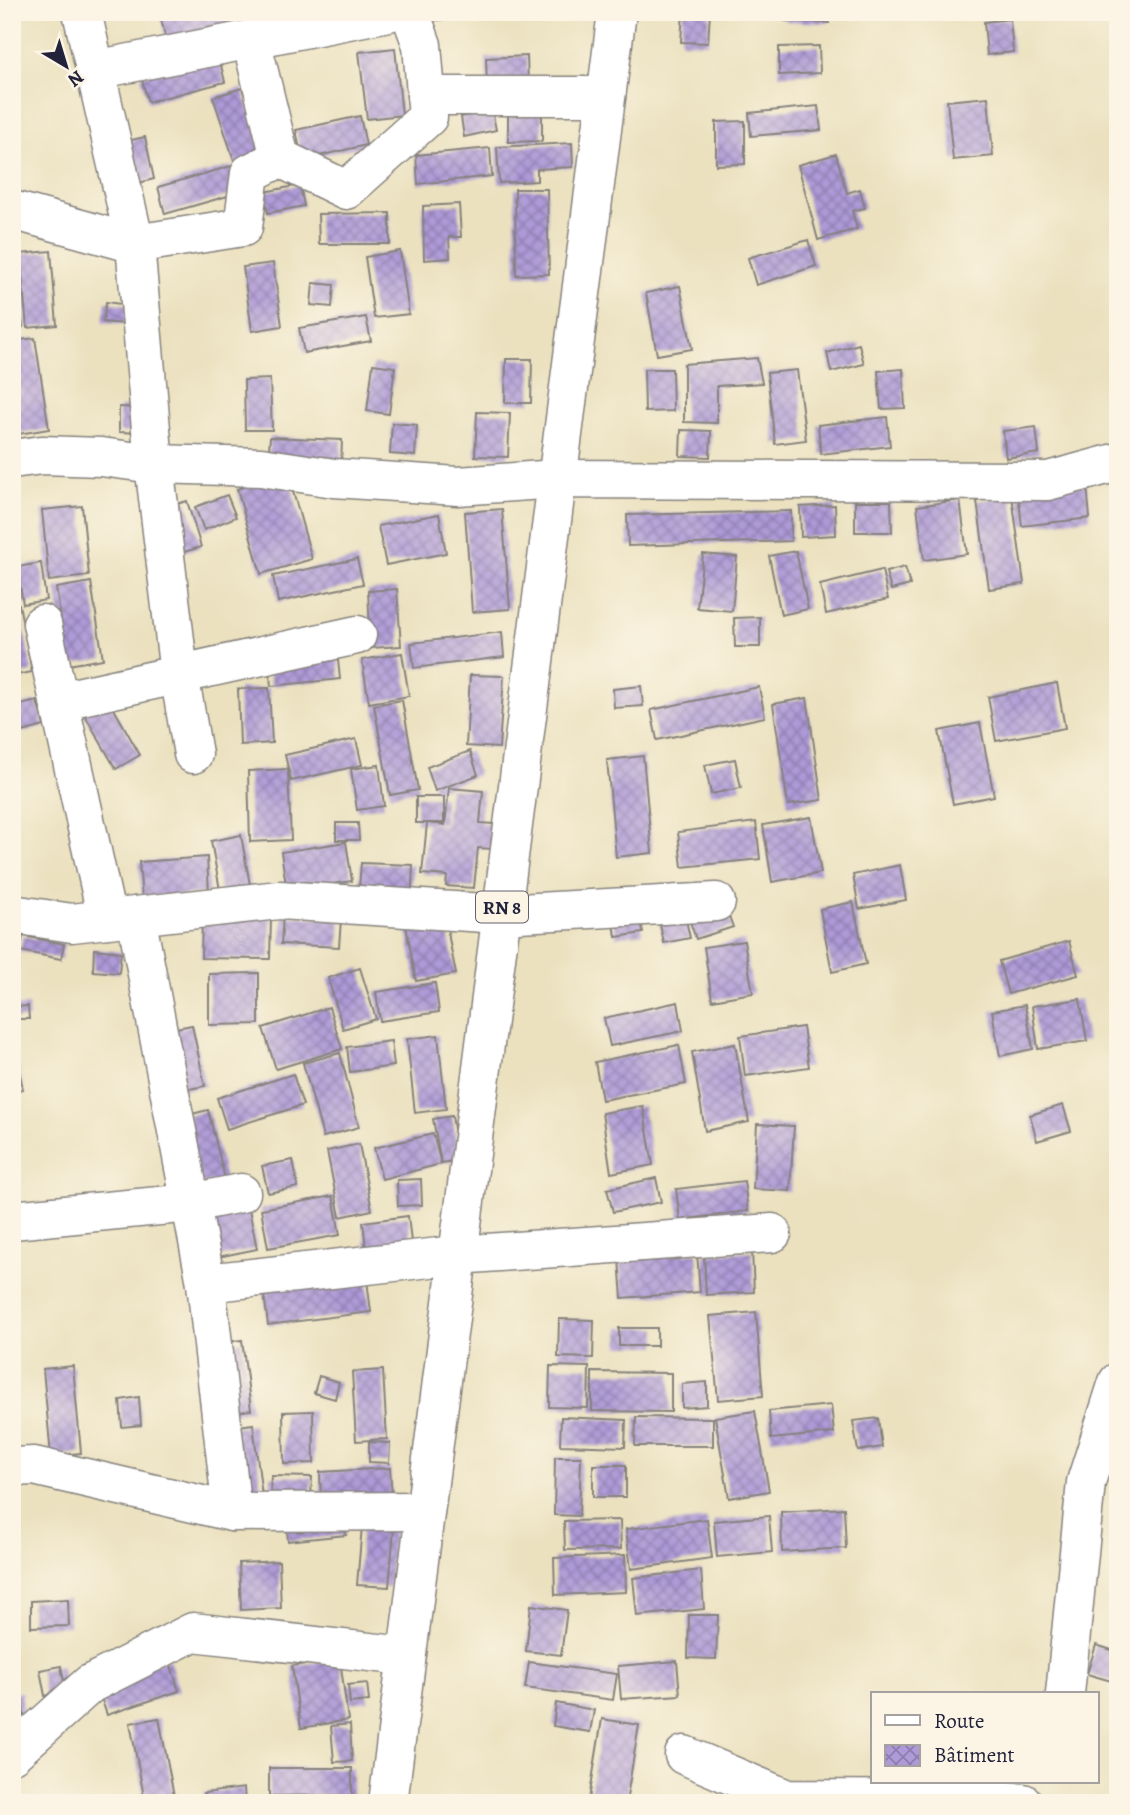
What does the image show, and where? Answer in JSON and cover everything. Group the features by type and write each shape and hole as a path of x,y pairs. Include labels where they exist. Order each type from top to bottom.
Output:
{"street":[{"path":"82,12 135,244 155,464 179,674 192,754"},
{"path":"95,69 389,12"},
{"path":"280,158 346,190 428,117 422,44 410,12"},
{"name":"RN 8","path":"388,1803 617,12"},
{"path":"251,39 280,158"},
{"path":"426,96 606,96"},
{"path":"12,210 135,244 243,227 250,173 280,158"},
{"path":"12,459 42,455 101,457 155,464 261,467 334,478 458,486 557,479 1048,481 1118,462"},
{"path":"42,624 105,920 191,1203 206,1283 232,1512"},
{"path":"59,701 357,635"},
{"path":"12,937 105,920 279,900 501,914 716,902"},
{"path":"12,914 105,920"},
{"path":"12,1220 191,1203 240,1193"},
{"path":"206,1283 457,1255 772,1233"},
{"path":"1065,1692 1086,1482 1118,1382"},
{"path":"12,1466 34,1466 232,1512 425,1511"},
{"path":"12,1754 90,1684 193,1632 405,1656"},
{"path":"684,1755 787,1799 1009,1797"}],"building":[{"path":"170,12 261,12 263,20 167,44 160,15"},
{"path":"422,12 461,12 462,17 423,22"},
{"path":"683,12 710,12 708,43 681,42"},
{"path":"785,12 829,12 829,23 785,21"},
{"path":"1010,19 1013,52 987,55 984,22"},
{"path":"819,46 820,73 779,75 779,47"},
{"path":"395,48 402,115 367,119 359,52"},
{"path":"527,56 528,83 487,85 486,58"},
{"path":"219,57 225,82 148,102 141,76"},
{"path":"242,88 265,156 236,166 213,97"},
{"path":"988,97 993,156 953,160 947,101"},
{"path":"818,106 821,130 751,136 749,113"},
{"path":"492,110 496,130 464,137 461,117"},
{"path":"542,112 542,141 508,142 508,113"},
{"path":"360,116 366,145 302,160 296,130"},
{"path":"745,121 745,164 716,165 716,122"},
{"path":"145,137 154,179 127,186 118,143"},
{"path":"572,143 573,167 537,169 537,181 499,183 497,147"},
{"path":"490,148 492,176 418,184 416,155"},
{"path":"836,154 847,193 860,189 865,208 852,211 857,229 818,240 798,165"},
{"path":"231,166 238,193 165,214 158,187"},
{"path":"300,185 304,206 268,213 264,192"},
{"path":"515,189 547,189 549,274 516,275"},
{"path":"459,204 461,237 449,237 450,258 424,260 423,206"},
{"path":"390,213 390,244 319,244 318,214"},
{"path":"808,240 816,266 756,285 748,258"},
{"path":"51,251 57,325 27,328 20,254"},
{"path":"400,251 409,314 374,318 365,257"},
{"path":"12,261 23,327 12,329"},
{"path":"273,263 282,326 252,331 243,267"},
{"path":"313,283 334,285 332,307 311,305"},
{"path":"680,286 692,349 657,355 646,293"},
{"path":"106,302 128,305 125,324 103,322"},
{"path":"366,317 371,341 304,353 299,328"},
{"path":"35,338 49,429 12,435 12,341"},
{"path":"859,344 864,364 831,372 827,353"},
{"path":"757,358 762,383 717,386 717,423 684,422 684,364"},
{"path":"506,359 532,359 531,403 505,403"},
{"path":"373,364 395,367 389,414 367,411"},
{"path":"644,369 672,369 673,411 645,412"},
{"path":"903,369 905,408 881,409 878,371"},
{"path":"797,370 806,440 775,444 767,373"},
{"path":"270,379 272,430 245,430 244,380"},
{"path":"119,407 143,408 143,433 119,432"},
{"path":"477,412 510,413 508,457 475,456"},
{"path":"887,417 890,446 821,454 818,425"},
{"path":"392,423 417,425 415,456 390,454"},
{"path":"1036,427 1039,453 1006,458 1003,431"},
{"path":"681,430 711,431 710,457 680,456"},
{"path":"270,437 342,440 341,466 268,462"},
{"path":"288,474 312,559 261,574 237,489"},
{"path":"1087,485 1090,518 1022,526 1018,492"},
{"path":"227,495 236,517 204,530 195,507"},
{"path":"1012,496 1024,584 989,589 977,501"},
{"path":"960,500 967,554 924,560 917,506"},
{"path":"187,501 201,547 177,554 163,508"},
{"path":"855,501 891,501 892,532 855,532"},
{"path":"835,505 836,535 801,537 800,507"},
{"path":"82,506 89,576 49,581 42,510"},
{"path":"502,509 510,609 472,612 465,512"},
{"path":"791,511 791,541 628,546 627,515"},
{"path":"439,514 446,553 386,565 378,526"},
{"path":"796,551 808,609 781,615 769,556"},
{"path":"703,554 737,557 732,611 697,608"},
{"path":"357,559 363,584 278,602 273,576"},
{"path":"41,563 46,600 23,604 17,567"},
{"path":"905,567 910,585 891,590 886,572"},
{"path":"882,570 888,599 826,614 820,585"},
{"path":"91,582 103,659 68,665 56,588"},
{"path":"397,589 401,646 371,648 368,591"},
{"path":"19,604 32,672 12,676 12,605"},
{"path":"760,617 760,647 735,647 734,618"},
{"path":"502,632 504,657 414,668 411,643"},
{"path":"337,651 340,679 271,686 268,658"},
{"path":"402,653 409,696 369,703 362,660"},
{"path":"470,675 504,676 499,748 466,746"},
{"path":"1057,683 1065,728 996,741 988,697"},
{"path":"641,686 643,706 614,708 613,689"},
{"path":"759,687 765,717 657,740 651,710"},
{"path":"269,688 272,743 240,745 238,689"},
{"path":"807,698 822,800 788,805 773,704"},
{"path":"109,700 140,755 116,769 84,714"},
{"path":"402,700 418,790 390,795 374,705"},
{"path":"37,701 44,726 12,735 12,707"},
{"path":"980,723 994,796 953,804 939,731"},
{"path":"356,739 362,765 291,781 285,755"},
{"path":"470,751 478,775 435,791 427,767"},
{"path":"643,756 652,853 616,857 607,760"},
{"path":"735,759 741,788 711,794 705,765"},
{"path":"379,765 384,806 357,810 351,769"},
{"path":"288,769 291,840 250,842 248,771"},
{"path":"449,788 483,791 480,823 494,824 492,849 478,848 474,888 446,886 447,876 422,874 427,823 445,825"},
{"path":"416,797 444,797 444,823 416,823"},
{"path":"811,817 821,873 772,882 763,825"},
{"path":"756,822 760,859 682,867 678,832"},
{"path":"336,823 358,823 359,840 336,840"},
{"path":"241,835 252,896 222,901 211,841"},
{"path":"346,842 352,881 287,891 281,852"},
{"path":"207,857 209,893 142,898 139,862"},
{"path":"361,863 413,865 411,904 358,901"},
{"path":"900,865 906,900 859,909 853,875"},
{"path":"853,902 866,964 832,972 820,909"},
{"path":"726,908 733,927 696,939 689,919"},
{"path":"640,912 643,933 616,937 613,916"},
{"path":"444,913 456,974 416,981 405,920"},
{"path":"202,916 271,917 270,959 201,958"},
{"path":"283,916 341,919 339,947 281,944"},
{"path":"686,920 690,938 664,943 660,925"},
{"path":"23,936 64,944 61,959 20,951"},
{"path":"744,941 753,993 712,1000 704,947"},
{"path":"1069,941 1078,975 1008,994 999,961"},
{"path":"94,949 121,952 119,973 93,971"},
{"path":"360,968 376,1019 343,1029 328,978"},
{"path":"259,973 259,1024 209,1025 209,974"},
{"path":"435,983 439,1012 380,1021 376,992"},
{"path":"1080,999 1087,1041 1038,1049 1032,1006"},
{"path":"678,1002 683,1031 610,1046 604,1018"},
{"path":"1025,1005 1033,1049 1000,1056 992,1011"},
{"path":"28,1006 29,1019 12,1019 12,1007"},
{"path":"329,1007 342,1049 276,1069 263,1028"},
{"path":"192,1025 205,1086 173,1092 161,1031"},
{"path":"803,1027 809,1067 745,1076 740,1036"},
{"path":"438,1035 446,1109 415,1113 407,1039"},
{"path":"12,1038 23,1089 12,1091"},
{"path":"391,1041 394,1066 350,1072 347,1047"},
{"path":"735,1044 749,1122 705,1131 692,1052"},
{"path":"679,1045 686,1084 602,1100 595,1062"},
{"path":"340,1053 359,1127 323,1137 303,1063"},
{"path":"293,1074 303,1105 227,1129 217,1098"},
{"path":"1063,1105 1071,1131 1037,1141 1030,1115"},
{"path":"643,1106 653,1165 611,1173 602,1113"},
{"path":"208,1110 225,1179 196,1186 180,1117"},
{"path":"452,1116 459,1160 441,1163 433,1119"},
{"path":"757,1124 794,1126 790,1191 753,1189"},
{"path":"433,1134 441,1164 382,1179 374,1148"},
{"path":"359,1144 372,1210 340,1217 327,1151"},
{"path":"293,1160 298,1187 268,1193 262,1166"},
{"path":"656,1178 661,1202 613,1212 607,1189"},
{"path":"421,1179 422,1205 398,1206 397,1180"},
{"path":"744,1181 748,1211 680,1220 676,1189"},
{"path":"333,1196 340,1235 268,1248 261,1209"},
{"path":"249,1209 257,1249 208,1259 200,1219"},
{"path":"408,1216 411,1242 366,1248 363,1222"},
{"path":"752,1251 754,1292 706,1295 704,1254"},
{"path":"697,1253 700,1292 622,1298 619,1259"},
{"path":"366,1272 371,1312 268,1325 263,1285"},
{"path":"756,1312 763,1396 718,1400 710,1316"},
{"path":"559,1319 594,1320 593,1358 558,1357"},
{"path":"619,1328 657,1328 657,1346 619,1346"},
{"path":"242,1340 251,1410 222,1414 213,1344"},
{"path":"73,1366 81,1453 51,1456 43,1369"},
{"path":"550,1366 589,1367 588,1408 549,1407"},
{"path":"383,1370 387,1439 356,1441 352,1372"},
{"path":"592,1372 671,1373 671,1412 592,1411"},
{"path":"319,1376 339,1382 335,1399 314,1393"},
{"path":"707,1382 707,1406 682,1408 682,1384"},
{"path":"139,1397 141,1425 122,1427 120,1400"},
{"path":"831,1405 834,1433 771,1439 769,1411"},
{"path":"313,1411 314,1463 284,1464 283,1412"},
{"path":"755,1411 769,1491 729,1498 715,1417"},
{"path":"561,1417 626,1420 625,1447 560,1445"},
{"path":"636,1417 713,1418 713,1446 635,1446"},
{"path":"878,1418 882,1447 858,1451 853,1421"},
{"path":"253,1424 262,1496 234,1500 225,1428"},
{"path":"369,1442 390,1443 389,1463 369,1462"},
{"path":"555,1457 581,1457 579,1516 554,1515"},
{"path":"593,1465 626,1465 626,1497 593,1497"},
{"path":"390,1468 392,1497 321,1502 320,1472"},
{"path":"271,1476 312,1477 311,1500 270,1500"},
{"path":"844,1508 846,1548 782,1552 781,1512"},
{"path":"343,1512 346,1535 288,1541 286,1519"},
{"path":"769,1516 772,1552 717,1557 714,1521"},
{"path":"707,1519 712,1558 631,1569 626,1529"},
{"path":"620,1520 621,1549 565,1550 564,1521"},
{"path":"362,1526 394,1528 389,1587 357,1585"},
{"path":"625,1555 626,1592 555,1595 554,1558"},
{"path":"279,1561 281,1608 241,1610 239,1563"},
{"path":"701,1570 704,1609 637,1616 633,1578"},
{"path":"68,1599 69,1626 31,1627 31,1601"},
{"path":"531,1605 567,1610 561,1655 526,1651"},
{"path":"689,1615 718,1615 716,1659 688,1658"},
{"path":"1096,1645 1118,1652 1118,1683 1087,1674"},
{"path":"169,1659 179,1691 107,1715 96,1683"},
{"path":"340,1659 348,1720 301,1728 292,1666"},
{"path":"677,1661 680,1695 621,1699 618,1666"},
{"path":"529,1662 617,1674 613,1700 525,1688"},
{"path":"61,1666 66,1692 45,1696 40,1670"},
{"path":"367,1683 369,1701 350,1703 348,1685"},
{"path":"21,1692 28,1746 12,1748 12,1693"},
{"path":"556,1703 594,1710 590,1732 553,1726"},
{"path":"159,1718 174,1796 145,1802 130,1723"},
{"path":"602,1719 639,1725 626,1803 589,1799"},
{"path":"350,1724 352,1761 334,1762 331,1726"},
{"path":"269,1768 352,1768 352,1795 269,1796"},
{"path":"244,1788 245,1803 204,1803 203,1793"}]}
